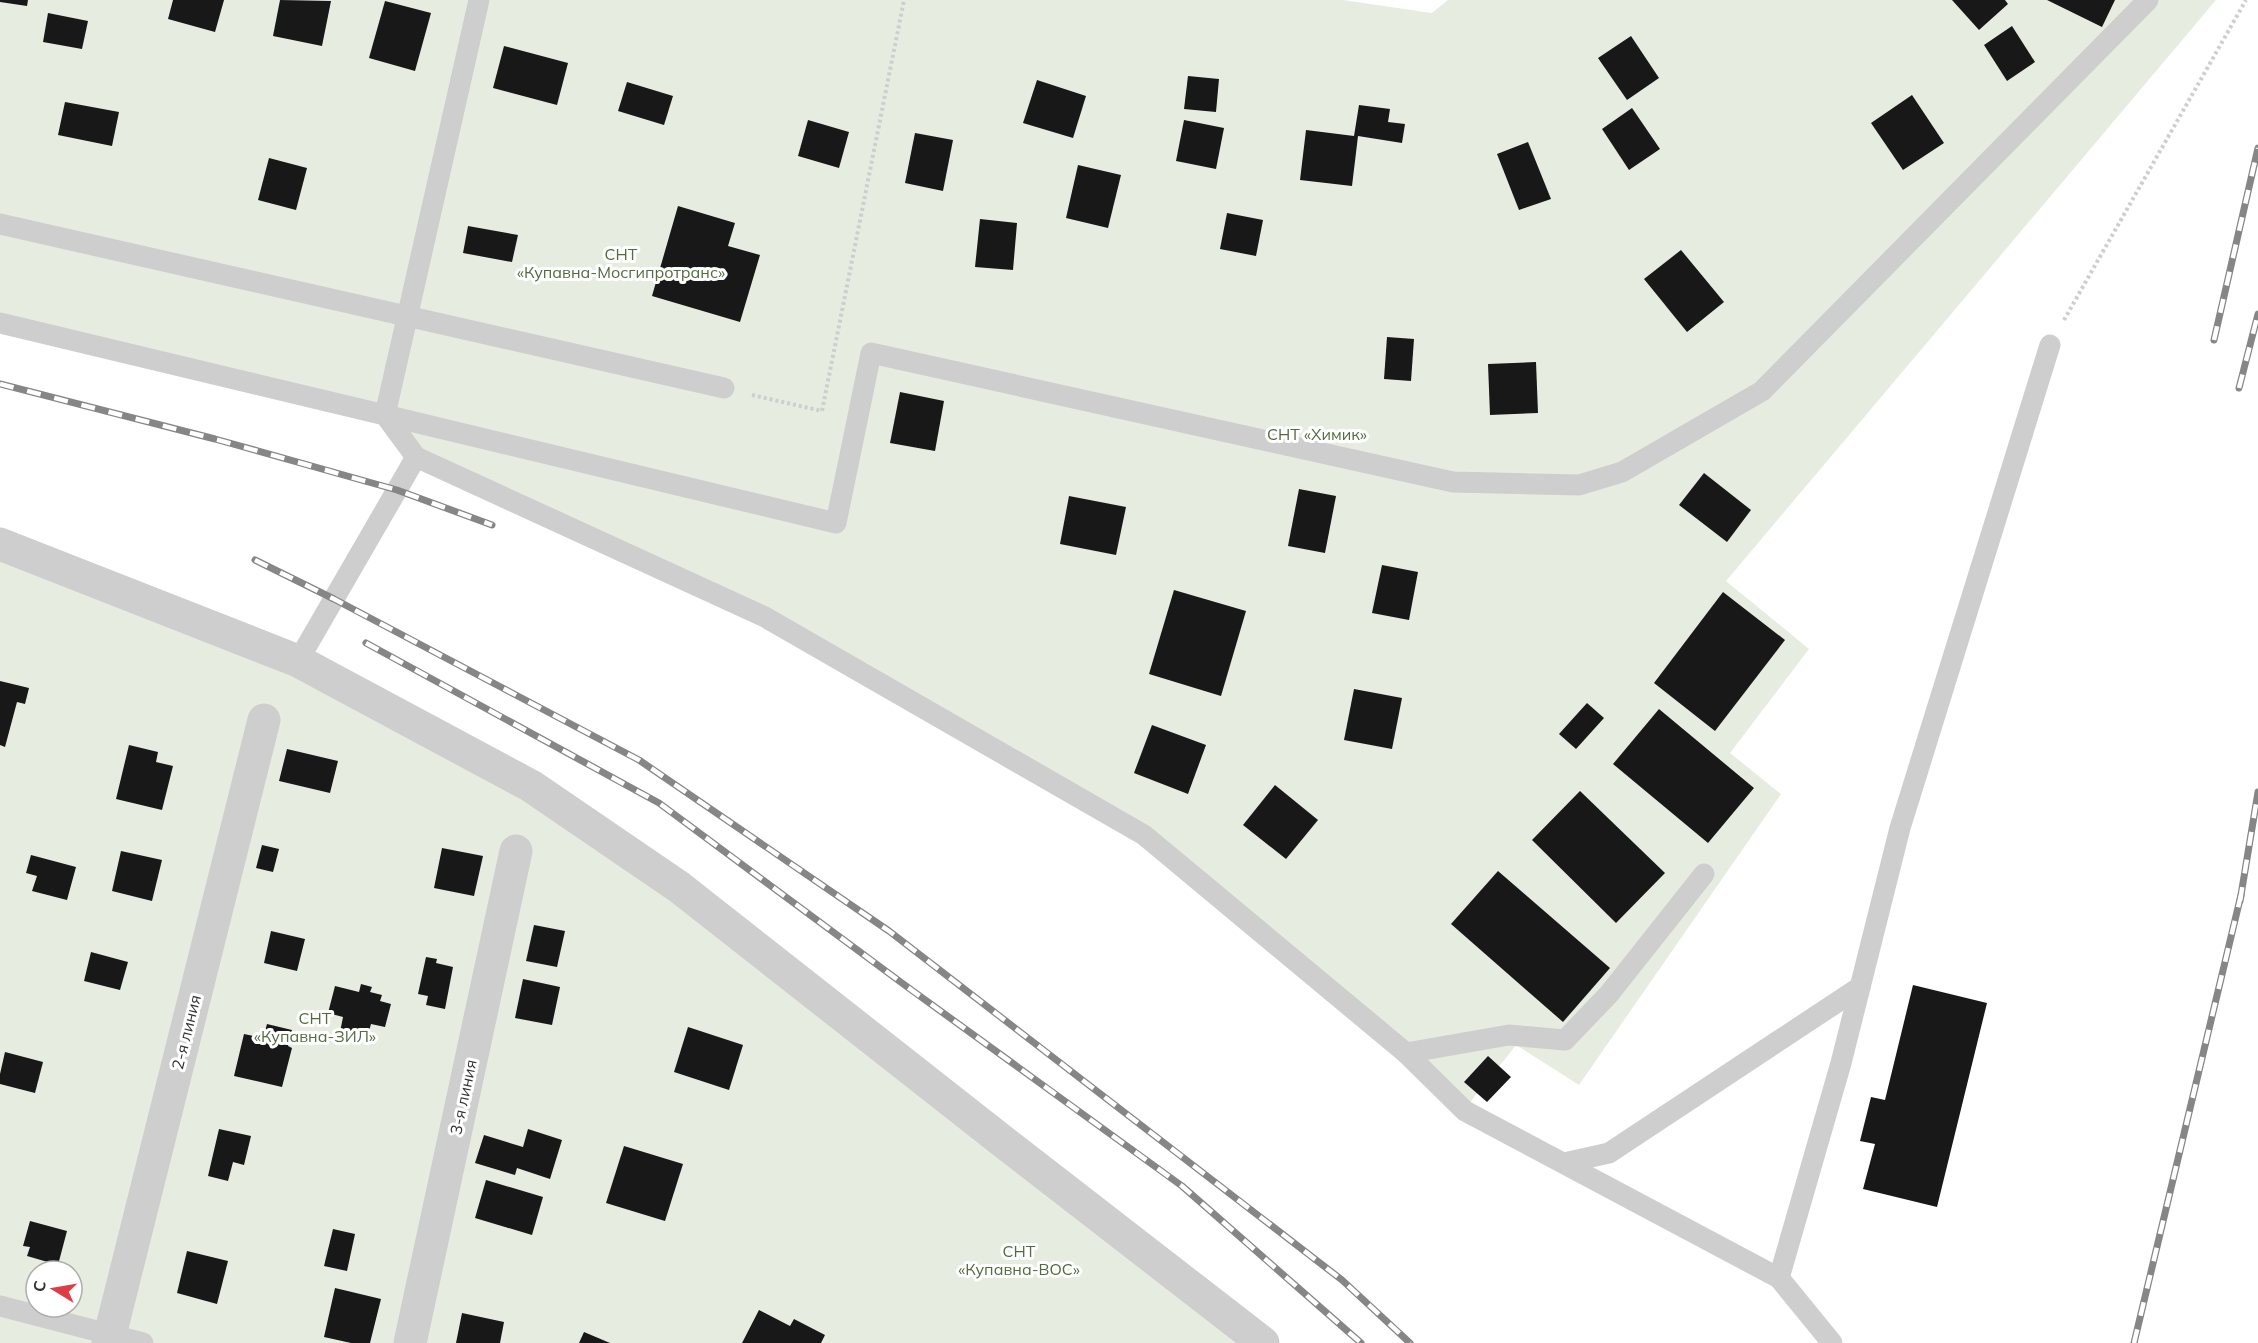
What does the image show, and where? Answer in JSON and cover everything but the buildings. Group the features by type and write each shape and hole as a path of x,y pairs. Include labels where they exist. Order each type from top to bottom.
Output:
{"street":[{"path":"0,544 298,661 531,786 679,887 1010,1148 1263,1343"},
{"name":"2-я линия","path":"109,1339 264,720"},
{"name":"3-я линия","path":"410,1343 516,850"}],"lane":[{"path":"479,0 385,415 416,457 765,617 1144,835 1406,1053 1465,1111 1779,1278 1832,1343"},
{"path":"0,324 836,523 870,353 1453,482 1579,485 1622,472 1762,391 2148,0"},
{"path":"0,224 724,388"},
{"path":"1779,1278 1841,1063 1900,828 2050,345"},
{"path":"298,661 416,457"},
{"path":"1406,1053 1509,1035 1565,1040 1609,994 1704,874"},
{"path":"1564,1163 1609,1153 1860,987"},
{"path":"0,1306 109,1339 143,1343"}],"path":[{"path":"724,388 822,411 904,0"},
{"path":"2050,345 2246,0"}],"green space":[{"name":"СНТ «Химик»","path":"0,0 1343,0 1432,13 1448,0 2216,0 1726,581 1809,649 1730,753 1781,794 1579,1085 1516,1045 1465,1111 1144,835 765,617 416,457 385,415 0,323"},
{"name":"СНТ «Купавна-ЗИЛ»","path":"0,544 298,661 531,786 1263,1343 0,1343"}],"railway":[{"path":"2214,340 2258,148"},
{"path":"2239,388 2258,314"},
{"path":"0,384 215,439 397,490 492,525"},
{"path":"255,560 334,599 639,760 889,931 1342,1280 1410,1343"},
{"path":"366,643 659,803 1182,1186 1361,1343"},
{"path":"2240,901 2258,792"},
{"path":"2134,1343 2241,895"}],"park label":[{"name":"СНТ «Купавна-Мосгипротранс»","path":"621,263"},
{"name":"СНТ «Купавна-ВОС»","path":"1019,1260"}]}
